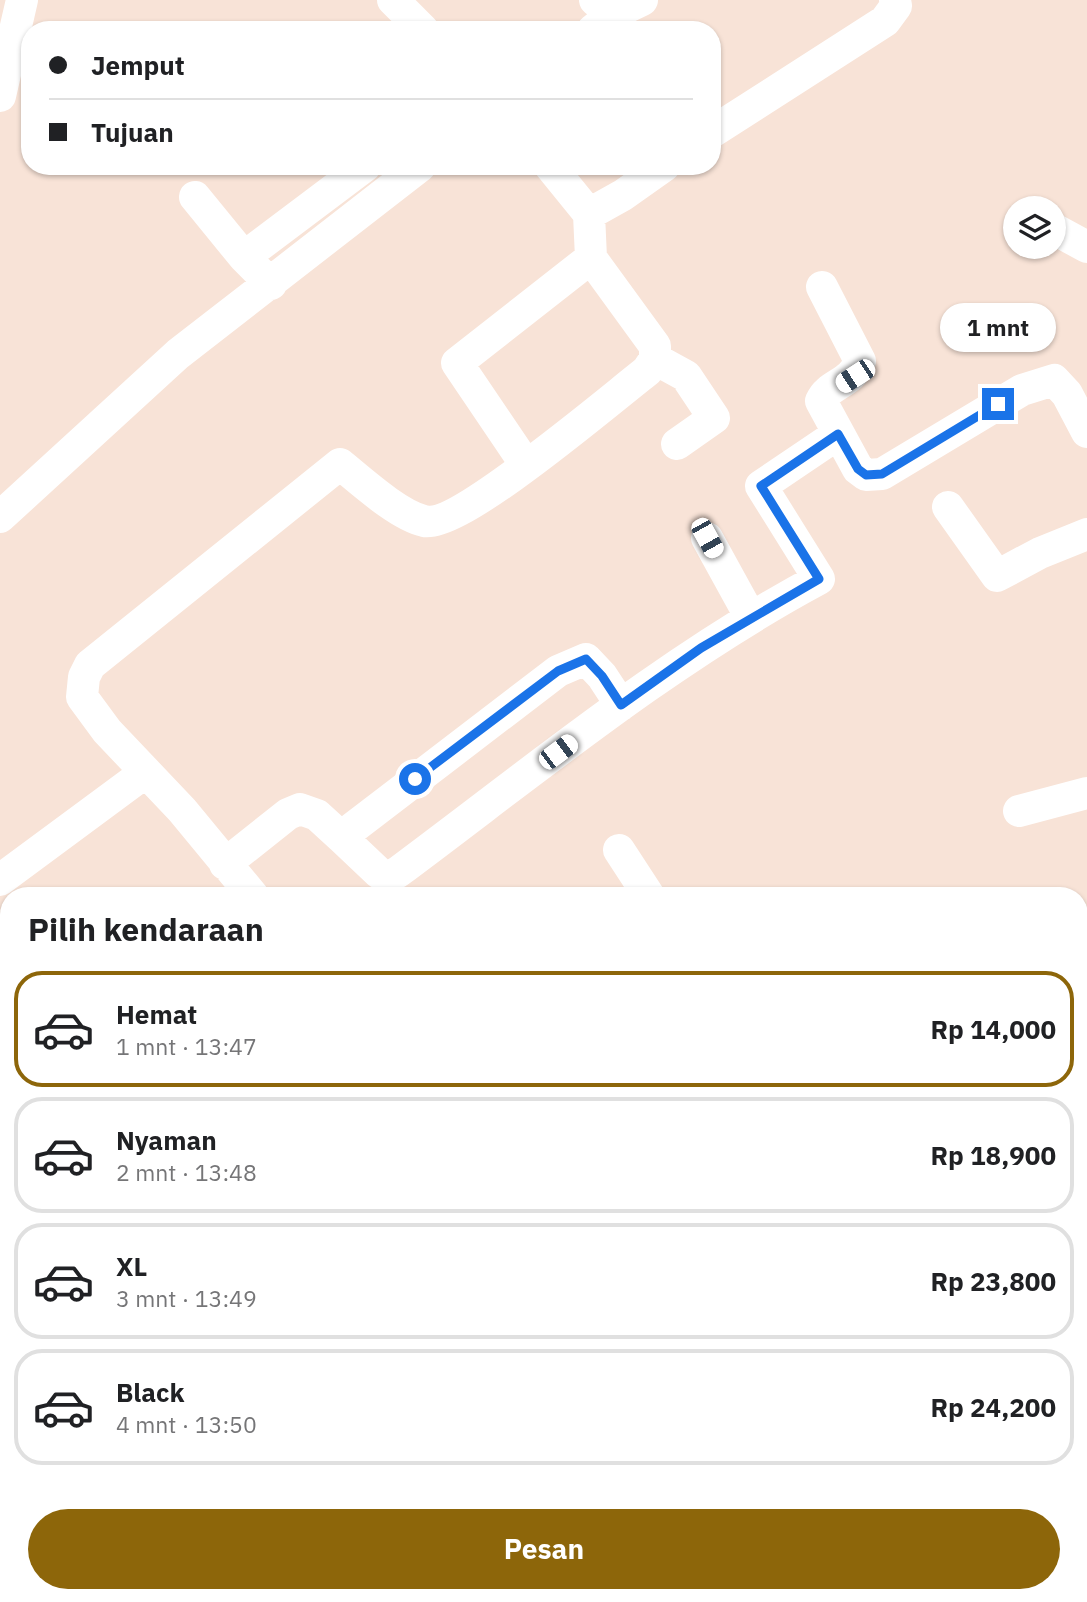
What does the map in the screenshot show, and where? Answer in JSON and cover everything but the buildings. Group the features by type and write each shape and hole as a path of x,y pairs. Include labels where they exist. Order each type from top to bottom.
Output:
{"street":[{"path":"393,0 414,21"},
{"path":"604,11 642,0"},
{"path":"721,126 885,20 896,6 895,0"},
{"path":"0,96 16,1"},
{"path":"244,257 353,175"},
{"path":"0,517 131,394 409,175"},
{"path":"245,887 107,731 82,697 84,677 90,665 340,464 411,516 426,522 447,517 487,495 647,371 655,359 654,346 591,258 589,214 557,175"},
{"path":"589,214 651,175"},
{"path":"195,197 244,257 271,284"},
{"path":"1066,236 1087,247"},
{"path":"526,465 457,363 591,258"},
{"path":"822,288 860,361 855,376 824,393 821,401 858,469 866,475 882,474 1022,390 1054,380 1067,394 1087,432"},
{"path":"655,359 686,376 714,418 677,444"},
{"path":"225,863 288,814 300,809 317,815 379,873 389,877 621,705 751,618 819,579 761,486 838,434"},
{"path":"947,506 997,576 1040,553 1087,534"},
{"path":"707,538 751,618"},
{"path":"341,837 558,671 573,663 586,659 594,666 621,705"},
{"path":"0,880 146,772"},
{"path":"1018,811 1087,793"},
{"path":"619,850 643,887"}],"route":[{"path":"415,779 558,671 573,663 586,659 602,676 621,705 701,648 819,579 761,486 838,434 858,469 866,475 882,474 998,404"}]}
